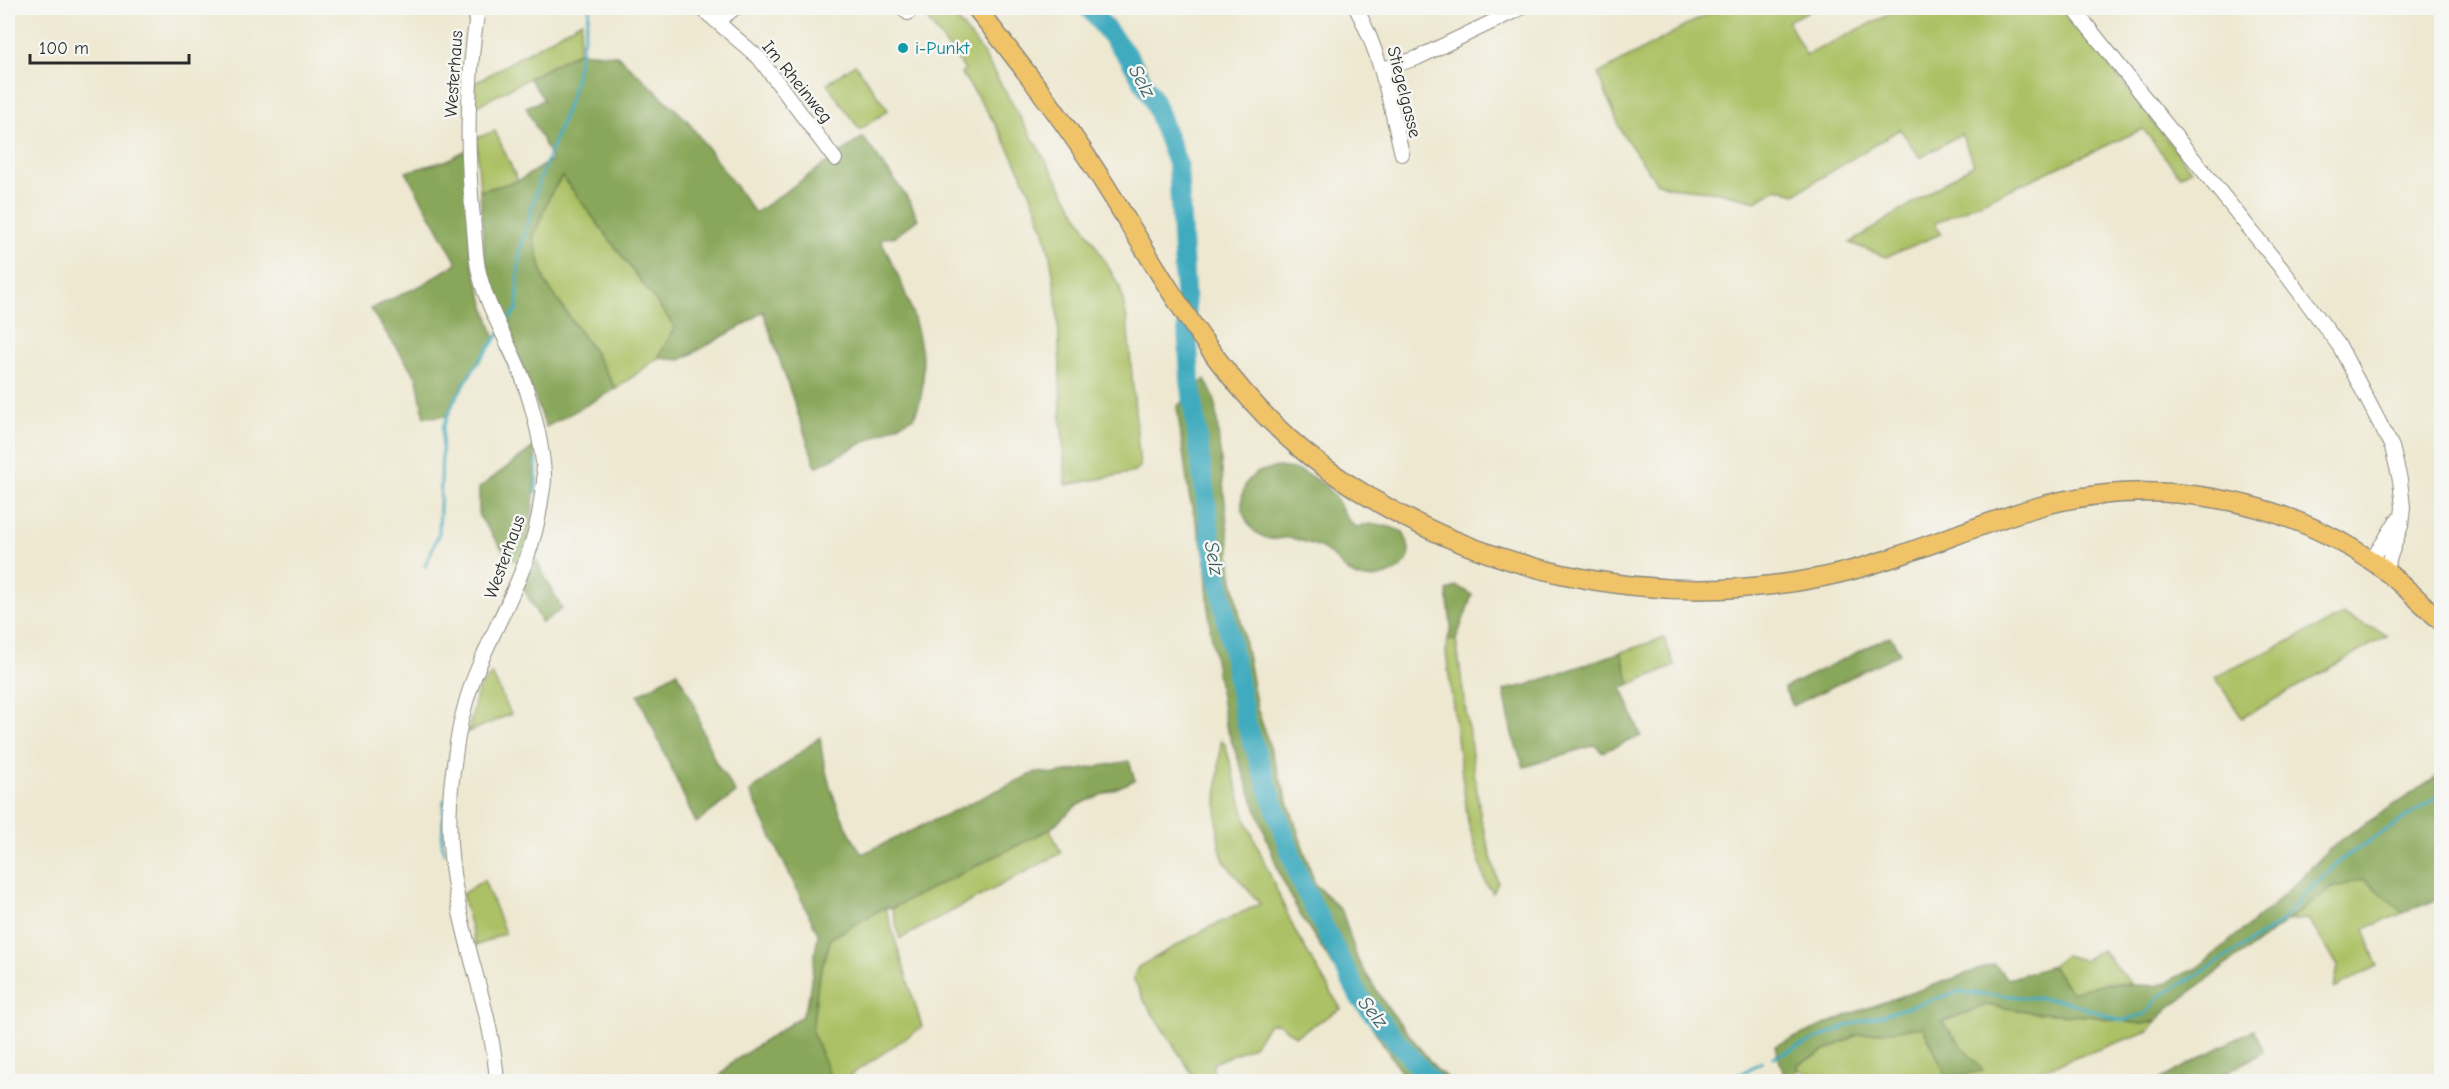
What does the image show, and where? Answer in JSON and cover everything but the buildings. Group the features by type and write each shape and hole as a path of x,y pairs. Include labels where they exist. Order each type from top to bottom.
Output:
{"main road":[{"path":"976,8 1066,128 1194,330 1231,378 1269,420 1320,464 1369,498 1448,539 1535,569 1607,583 1663,588 1738,588 1791,583 1854,570 2053,503 2100,494 2148,492 2199,495 2265,510 2331,536 2377,565 2442,622"}],"street":[{"name":"Westerhaus","path":"478,8 473,38 468,103 471,198 478,269 522,376 540,435 544,477 539,523 520,581 491,639 471,687 454,764 448,830 457,899 488,1017 496,1055 497,1082"},
{"name":"Im Rheinweg","path":"701,8 759,58 835,159"},
{"path":"718,21 735,8"},
{"name":"Stiegelgasse","path":"1356,8 1368,29 1383,69 1402,154"},
{"path":"1383,69 1417,58 1521,8"},
{"path":"2073,8 2285,273 2340,347 2392,447 2402,497 2394,525 2377,565"}],"green space":[{"path":"919,8 948,8 979,47 1120,287 1127,319 1140,467 1135,472 1066,485 1057,302 1045,235 1030,192 1010,150 987,110 961,73 965,70"},
{"path":"1718,8 1815,8 1788,21 1806,55 1902,8 2064,8 2191,170 2180,176 2143,129 1935,223 1941,234 1886,257 1850,243 1974,164 1961,134 1920,158 1900,129 1795,194 1777,188 1756,201 1719,192 1668,187 1656,182 1622,133 1598,74"},
{"path":"582,21 578,52 475,107 475,83"},
{"path":"578,52 617,55 687,120 755,213 863,137 909,200 918,219 896,236 880,239 909,302 921,350 923,374 921,397 914,417 816,467 763,311 747,323 681,360 658,358 675,327 562,176 550,195 533,238 545,282 594,352 616,389 546,427 485,268 480,191 518,181 552,160 526,107 544,100 529,78"},
{"path":"855,64 888,110 860,130 827,84"},
{"path":"495,131 518,181 480,191 476,138"},
{"path":"466,150 472,263 495,340 461,387 448,416 424,417 417,378 370,309 422,285 457,263 406,172 448,160"},
{"path":"562,176 675,327 658,358 616,389 594,352 545,282 533,238 550,195"},
{"path":"1205,379 1215,400 1232,574 1257,708 1315,884 1342,911 1358,961 1385,1004 1437,1070 1451,1081 1407,1081 1299,913 1280,875 1225,723 1210,627 1205,556 1189,495 1177,407"},
{"path":"535,446 534,503 527,546 523,560 510,560 479,516 479,488"},
{"path":"1279,467 1303,473 1324,485 1335,497 1344,514 1357,527 1369,524 1380,525 1403,532 1409,548 1407,561 1387,575 1362,578 1350,573 1330,553 1320,547 1287,538 1271,539 1256,532 1243,513 1242,497 1246,483 1253,475"},
{"path":"536,560 562,609 542,623 523,587"},
{"path":"1457,586 1472,595 1456,640 1448,639 1451,626 1447,591"},
{"path":"2343,615 2388,635 2242,718 2215,677"},
{"path":"1890,636 1900,653 1793,706 1784,688"},
{"path":"1664,638 1675,666 1630,684 1621,652"},
{"path":"1448,639 1456,640 1481,820 1498,882 1493,893 1486,884 1468,822 1446,652"},
{"path":"1621,652 1630,684 1622,688 1641,736 1602,752 1595,745 1524,767 1512,735 1504,690 1527,685"},
{"path":"677,672 695,705 715,761 736,793 696,823 638,695"},
{"path":"492,674 511,714 468,732 478,690"},
{"path":"820,737 825,768 834,798 862,854 1036,772 1055,774 1129,761 1135,780 1076,806 1050,829 892,908 885,907 831,938 818,981 812,1031 832,1081 716,1081 731,1063 802,1016 808,1000 818,934 750,792"},
{"path":"1221,740 1225,744 1246,820 1282,902 1296,933 1341,1009 1295,1036 1278,1023 1269,1024 1254,1046 1213,1063 1214,1081 1197,1081 1145,1002 1133,978 1138,967 1206,929 1260,904 1236,877 1220,850 1217,802"},
{"path":"2441,774 2441,898 2403,913 2364,879 2332,888 2167,1009 2157,1021 2142,1024 1986,1005 1942,1022 1983,1071 1947,1077 1923,1027 1857,1035 1797,1065 1797,1081 1786,1081 1775,1046 1850,1014 1994,964 2008,979 2052,966 2071,992 2106,983 2157,986 2197,968 2272,906 2336,843"},
{"path":"1050,829 1061,853 900,939 892,908"},
{"path":"2364,879 2403,913 2364,929 2377,966 2334,988 2338,966 2308,919 2288,921 2332,888"},
{"path":"484,880 505,933 476,946 462,894"},
{"path":"885,907 922,1027 840,1082 832,1081 812,1031 818,981 831,938"},
{"path":"2102,950 2131,984 2106,983 2071,992 2052,966 2065,955 2084,960"},
{"path":"1986,1005 2142,1024 2157,1021 2149,1031 2022,1077 2001,1081 1837,1081 1798,1070 1797,1065 1857,1035 1923,1027 1947,1077 1982,1071 1941,1022"},
{"path":"2254,1029 2264,1052 2212,1081 2162,1081 2161,1079"}],"waterway":[{"path":"504,326 517,309 519,255 539,182 572,94 590,8"},
{"name":"Selz","path":"1089,8 1130,59 1153,99 1178,166 1190,380 1210,533 1246,723 1300,880 1360,998 1432,1082"},
{"path":"463,85 465,65"},
{"path":"425,566 439,533 443,427 454,401 476,365 499,334"},
{"path":"503,349 508,361"},
{"path":"509,365 525,409"},
{"path":"536,460 536,492"},
{"path":"1774,1057 1849,1025 1958,992 2062,1000 2123,1021 2147,1013 2158,997 2280,923 2308,891 2342,859 2442,794"},
{"path":"444,800 442,841 444,853"},
{"path":"1725,1082 1762,1062"}],"place":[{"name":"i-Punkt","path":"903,48"}]}
